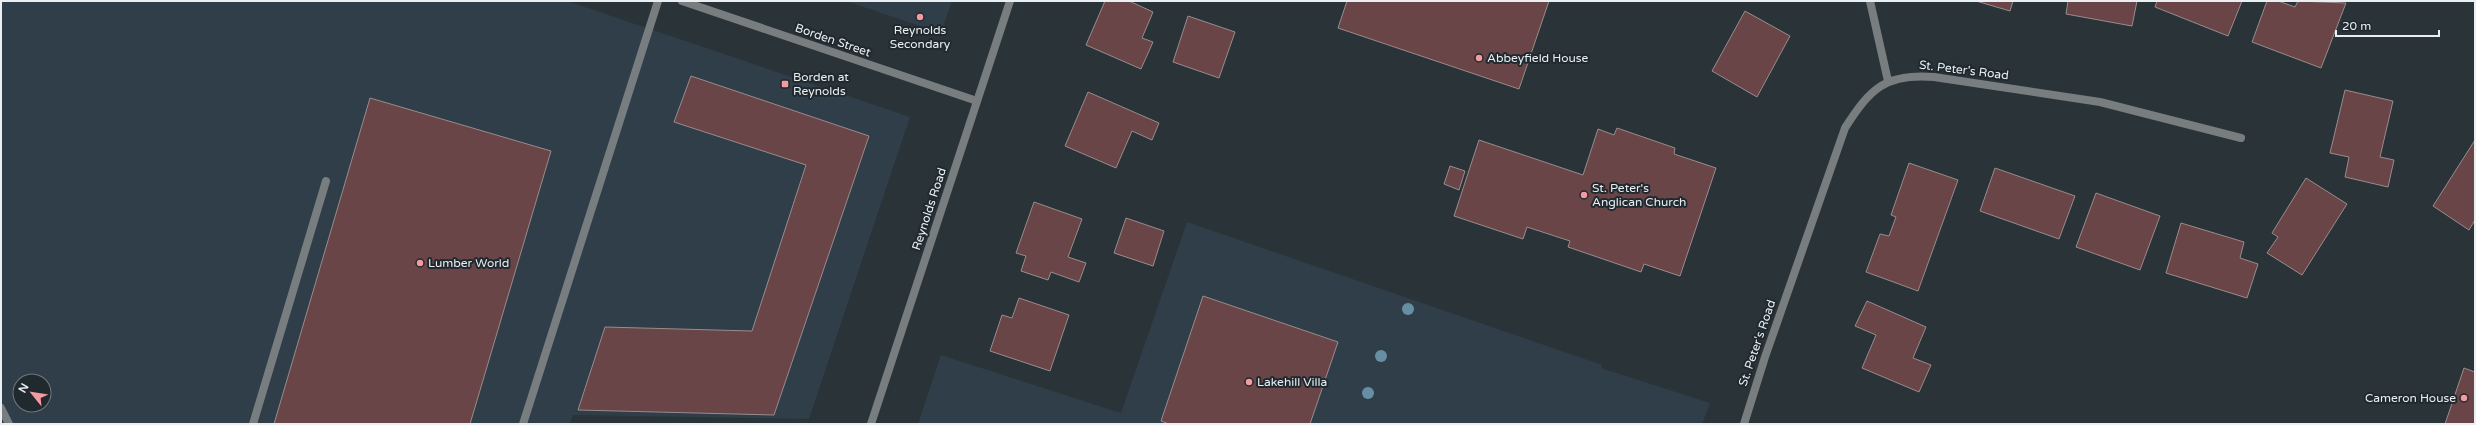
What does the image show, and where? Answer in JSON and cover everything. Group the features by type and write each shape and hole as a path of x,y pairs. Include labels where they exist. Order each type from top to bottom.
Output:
{"street":[{"path":"523,424 658,1"},
{"name":"Borden Street","path":"682,1 977,101"},
{"name":"Reynolds Road","path":"871,424 1010,1"},
{"path":"1870,1 1888,81"},
{"name":"St. Peter's Road","path":"1744,424 1844,128 1863,100 1888,81 1913,75 1934,77 2100,102 2241,138"},
{"path":"253,424 326,181"},
{"path":"1,408 9,424"}],"shaded area":[{"path":"1,1 567,1 910,117 809,419 573,415 570,424 1,424"},
{"name":"Reynolds Secondary","path":"846,1 952,1 941,33"},
{"path":"1187,222 1602,365 1601,368 1710,403 1702,424 918,424 941,355 1121,413"}],"building":[{"path":"1105,1 1129,1 1153,12 1142,38 1153,42 1141,69 1086,45"},
{"name":"Abbeyfield House","path":"1347,1 1549,1 1519,89 1338,28"},
{"path":"1976,1 2013,1 2010,11"},
{"path":"2068,1 2137,1 2132,26 2066,14"},
{"path":"2157,1 2242,1 2228,36 2155,7"},
{"path":"2267,1 2278,1 2295,7 2298,1 2346,3 2321,68 2252,42"},
{"path":"1745,11 1790,36 1757,97 1712,71"},
{"path":"1188,16 1235,32 1219,78 1173,62"},
{"path":"691,76 869,136 774,415 578,410 605,327 752,331 806,165 674,122"},
{"path":"2345,90 2393,101 2380,157 2394,160 2388,187 2345,177 2349,157 2330,153"},
{"path":"1088,92 1159,123 1152,140 1132,131 1116,168 1065,146"},
{"name":"Lumber World","path":"370,98 551,151 470,424 274,424"},
{"name":"St. Peter's Anglican Church","path":"1617,128 1675,148 1674,154 1716,168 1680,276 1644,264 1641,272 1568,247 1570,241 1527,227 1523,239 1454,216 1479,140 1583,175 1598,129 1614,135"},
{"path":"2475,140 2475,220 2469,230 2433,206"},
{"path":"1909,163 1958,180 1918,291 1866,272 1880,234 1889,236 1896,217 1891,215"},
{"path":"1450,166 1465,171 1459,190 1444,184"},
{"path":"1995,168 2075,196 2059,239 1980,211"},
{"path":"2306,178 2347,204 2302,275 2267,253 2278,237 2272,233"},
{"path":"2096,193 2160,216 2140,270 2076,247"},
{"path":"1034,202 1082,219 1068,257 1086,263 1079,282 1051,272 1048,280 1021,271 1026,256 1016,253"},
{"path":"1126,218 1164,231 1153,266 1114,253"},
{"path":"2181,223 2244,242 2240,258 2258,264 2247,298 2166,273"},
{"name":"Lakehill Villa","path":"1203,296 1338,342 1310,424 1169,424 1161,421"},
{"path":"1019,298 1069,315 1050,371 990,351 1002,315 1012,318"},
{"path":"1867,301 1926,327 1913,358 1931,365 1919,392 1862,368 1876,335 1855,326"},
{"name":"Cameron House","path":"2464,368 2475,372 2475,424 2445,424"}],"place":[{"name":"Reynolds Secondary","path":"920,17"},
{"name":"Abbeyfield House","path":"1479,58"},
{"name":"Borden at Reynolds","path":"785,84"},
{"name":"St. Peter's Anglican Church","path":"1584,195"},
{"name":"Lumber World","path":"420,263"},
{"name":"Lakehill Villa","path":"1249,382"},
{"name":"Cameron House","path":"2464,398"}]}
